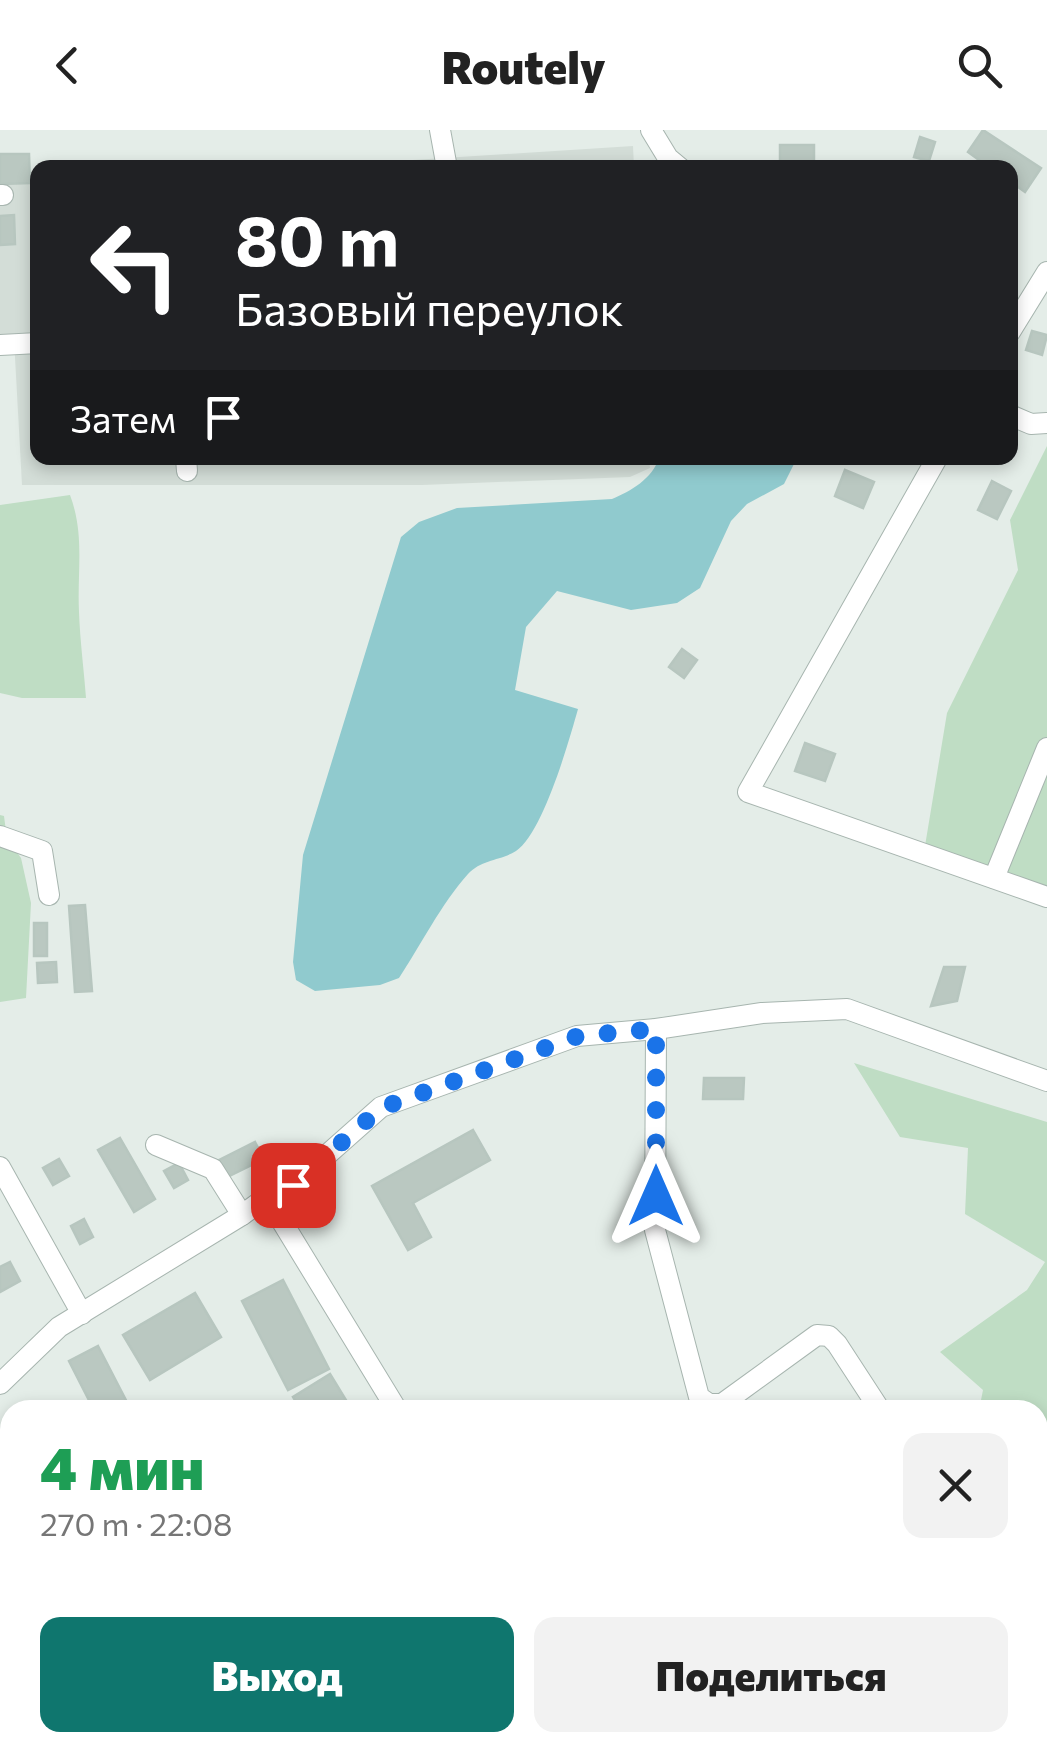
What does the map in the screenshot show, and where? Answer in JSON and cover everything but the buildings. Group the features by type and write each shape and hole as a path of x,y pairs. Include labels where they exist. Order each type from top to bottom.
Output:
{"street":[{"path":"440,130 446,160"},
{"path":"650,130 670,160"},
{"path":"1018,319 1047,272"},
{"path":"0,346 30,344"},
{"path":"1018,418 1031,424 1047,423"},
{"path":"933,465 748,792 1047,897"},
{"path":"994,878 1047,748"},
{"path":"0,836 42,851 49,895"},
{"path":"0,1384 59,1327 266,1197 293,1185 381,1108 578,1036 762,1013 848,1009 1047,1081"},
{"path":"656,1029 656,1230 699,1397 704,1400"},
{"path":"156,1145 212,1169 242,1215"},
{"path":"0,1167 82,1314"},
{"path":"266,1197 391,1400"},
{"path":"728,1400 818,1335 828,1336 837,1344 873,1400"}],"shaded area":[{"path":"633,146 634,160 413,160"},
{"path":"0,169 30,171 30,465 650,468 630,477 422,485 22,485 14,339 0,340"}],"green space":[{"path":"1047,446 1047,889 925,846 947,713 1018,570 1010,520"},
{"path":"70,495 79,539 79,612 86,698 22,698 0,693 0,505"},
{"path":"0,815 4,816 7,839 21,858 31,903 26,998 0,1002"},
{"path":"854,1063 1047,1122 1047,1400 981,1400 983,1390 940,1352 1027,1290 1045,1262 965,1214 968,1148 900,1137"}],"water":[{"path":"656,465 794,465 784,484 747,504 731,521 700,588 677,603 631,610 557,591 526,627 515,690 578,709 554,785 526,841 516,851 479,865 468,874 399,978 380,985 315,991 296,980 293,962 303,855 401,537 419,522 457,508 612,499 646,478"}],"route":[{"path":"293,1185 381,1108 578,1036 656,1029 656,1196"}]}
